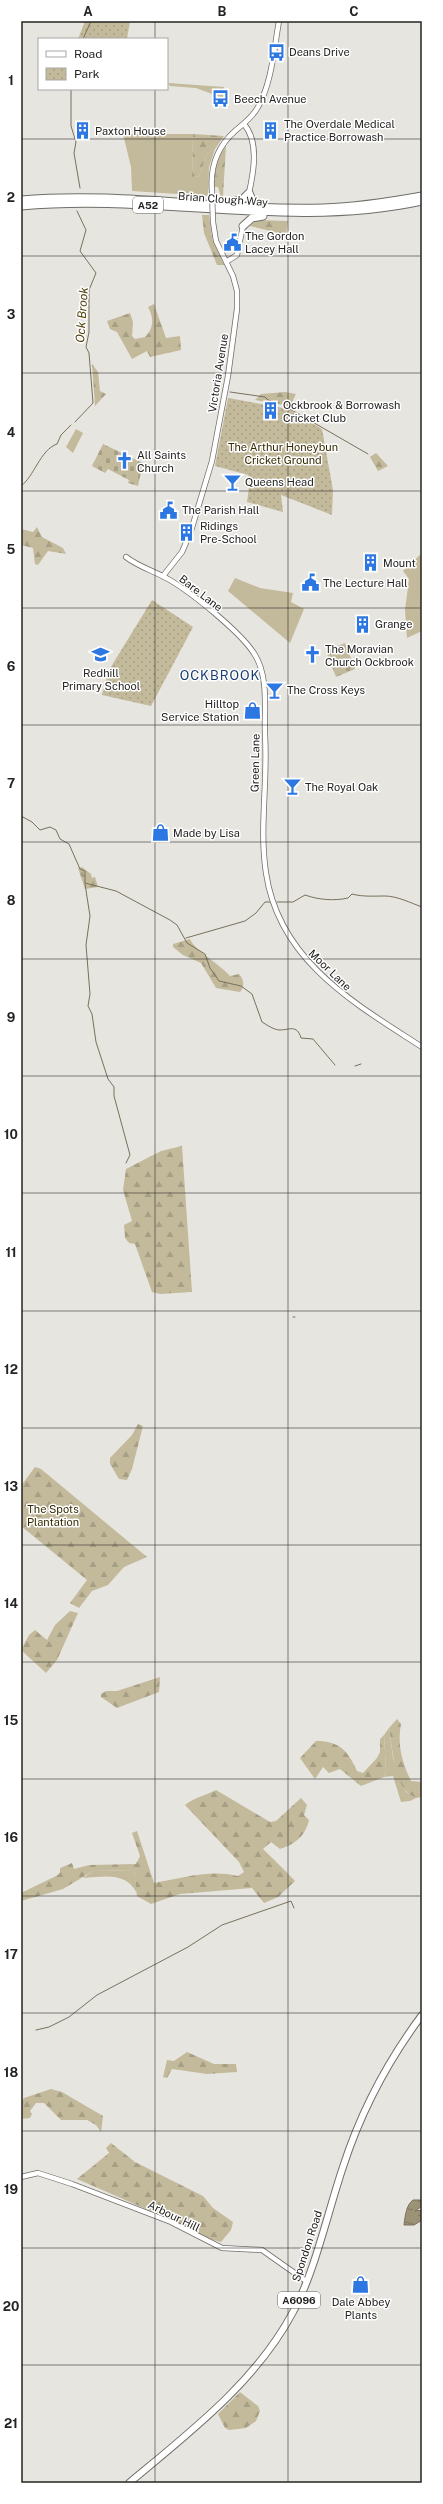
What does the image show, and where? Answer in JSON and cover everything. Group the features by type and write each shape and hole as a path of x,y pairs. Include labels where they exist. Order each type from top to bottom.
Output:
{"highway":[{"path":"221,204 240,201 249,193 254,203 264,207"},
{"name":"Brian Clough Way","path":"21,200 112,197 264,207 344,207 422,196"},
{"name":"Brian Clough Way","path":"21,206 125,203 275,214 349,212 422,201"},
{"path":"236,212 243,217 243,226"},
{"path":"243,226 252,218 275,214"}],"main road":[{"name":"Spondon Road","path":"129,2483 184,2438 245,2378 268,2353 293,2313 306,2282 343,2164 363,2111 388,2065 422,2015"}],"street":[{"name":"Victoria Avenue","path":"163,576 188,542 205,486 225,396 237,309 237,288 216,241 213,222 212,170 219,150 227,139 244,124 258,108 264,94 280,21"},
{"path":"244,124 252,134 254,143 249,193"},
{"path":"226,262 238,255 243,226"},
{"name":"Bare Lane","path":"126,557 163,576 196,598 256,655"},
{"name":"Green Lane","path":"256,655 264,690 266,756 263,815 266,873"},
{"name":"Moor Lane","path":"266,873 279,919 299,952 347,998 422,1047"},
{"name":"Arbour Hill","path":"21,2177 41,2174 115,2199 171,2222 222,2248 262,2250 306,2282"}],"green space":[{"path":"85,21 130,21 127,38 78,38"},
{"path":"168,83 224,87 223,98 196,88 170,86"},
{"path":"123,134 193,134 192,177 199,176 207,154 215,149 209,167 208,196 132,191 131,167"},
{"path":"193,134 224,136 215,149 207,154 199,176 192,177"},
{"path":"226,146 223,196 221,197 218,187 214,187 215,176 218,160"},
{"path":"202,215 209,215 212,238 224,265 217,265 204,233"},
{"path":"256,220 288,221 286,235 250,226"},
{"path":"154,304 166,338 180,336 181,350 150,357 147,351 132,359 117,332 110,329 107,321 130,313 133,322 132,336 135,339 145,337 150,330 152,323 148,307"},
{"path":"92,364 98,372 100,391 106,394 95,406"},
{"path":"285,392 296,394 290,406 255,400 261,394"},
{"name":"The Arthur Honeybun Cricket Ground","path":"228,398 289,409 322,429 333,490 332,515 281,495 283,512 247,502 250,480 248,475 215,466"},
{"path":"76,429 83,433 73,453 66,447"},
{"path":"103,444 143,463 138,486 128,483 129,480 108,469 105,473 92,466"},
{"path":"376,453 388,466 378,471 370,457"},
{"path":"37,527 42,537 63,548 66,554 48,551 38,565 35,564 33,548 21,545 21,529 33,532"},
{"path":"422,553 422,631 407,638 405,610 409,579 403,571"},
{"path":"235,578 260,588 293,593 291,602 304,609 290,643 228,591"},
{"path":"152,600 193,627 151,706 102,695 109,670"},
{"path":"345,643 355,669 336,677 326,651"},
{"path":"82,867 91,874 92,878 95,877 98,887 85,889 78,868"},
{"path":"190,939 202,953 221,967 230,976 239,974 243,983 243,988 240,992 216,988 201,963 183,955 173,947 173,944"},
{"path":"182,1146 192,1292 160,1294 152,1292 135,1244 129,1243 125,1238 124,1225 132,1221 123,1190 126,1169 161,1151"},
{"path":"138,1424 143,1426 132,1469 127,1480 119,1479 110,1464 110,1458 132,1435"},
{"name":"The Spots Plantation","path":"35,1467 41,1469 147,1557 124,1567 108,1585 92,1591 79,1608 70,1603 87,1580 21,1526 21,1486"},
{"path":"70,1611 78,1613 57,1660 46,1673 21,1650 29,1635 35,1630 47,1640 55,1625"},
{"path":"160,1677 159,1692 117,1708 101,1697 101,1694 106,1691 117,1691"},
{"path":"397,1719 401,1724 400,1746 405,1767 411,1781 422,1782 422,1797 416,1798 406,1791 396,1770 389,1728"},
{"path":"389,1728 393,1758 406,1792 416,1798 410,1801 401,1802 393,1776 384,1777 386,1770 384,1735"},
{"path":"384,1735 386,1770 384,1777 361,1786 340,1769 329,1773 323,1767 315,1779 300,1758 316,1741 324,1741 342,1748 350,1758 357,1771 363,1773 377,1758 380,1752 380,1739"},
{"path":"216,1790 270,1822 276,1821 301,1798 307,1805 304,1815 309,1820 305,1831 299,1839 280,1849 271,1842 263,1849 295,1881 278,1897 264,1903 252,1888 180,1894 151,1904 137,1896 134,1870 93,1871 63,1889 21,1901 21,1893 56,1876 60,1873 60,1868 72,1863 74,1869 89,1865 136,1864 140,1856 132,1833 137,1831 154,1883 217,1873 238,1876 244,1872 239,1862 185,1805"},
{"path":"134,1870 137,1893 127,1881 120,1878 83,1878 93,1871"},
{"path":"187,2052 214,2064 236,2064 237,2072 207,2074 172,2069 167,2078 163,2077 167,2060 174,2061"},
{"path":"51,2089 62,2092 103,2116 101,2132 96,2125 87,2120 61,2120 44,2103 36,2103 30,2111 32,2114 30,2118 21,2119 21,2102 24,2098"},
{"path":"111,2143 135,2162 203,2196 213,2208 233,2222 231,2230 221,2242 202,2237 169,2219 77,2179 109,2153 106,2148"},
{"path":"240,2392 258,2406 260,2411 256,2421 246,2428 229,2430 225,2428 218,2414"}],"water":[{"path":"413,2200 422,2200 422,2206 415,2211 422,2210 422,2220 414,2225 404,2225 407,2208"}],"waterway":[{"name":"Ock Brook","path":"83,38 91,21"},
{"name":"Ock Brook","path":"71,90 71,126 76,142 74,153 80,188"},
{"name":"Ock Brook","path":"75,422 93,403 89,353 86,347 89,332 89,290 96,273 80,251 86,230 77,211"},
{"path":"230,392 265,397 268,400 279,403"},
{"path":"290,409 368,454"},
{"name":"Ock Brook","path":"21,486 26,482 46,452 57,444 61,435 71,425"},
{"path":"21,816 32,822 40,830 50,827 56,830 60,839 69,844 80,869 85,871 85,883 116,891 177,925 187,943 205,954 210,968 219,981 241,986 252,994 262,1022 278,1030 295,1029 301,1038 313,1039 335,1065"},
{"path":"85,884 90,916 86,945 90,994 88,1006 92,1014 96,1042 108,1079 114,1087 114,1096 130,1155 126,1163"},
{"path":"277,902 293,902 305,895 321,899 343,899 348,898 352,894 394,897 422,907"},
{"path":"186,938 245,921 256,913 265,902 271,902"},
{"path":"355,1066 361,1064"},
{"path":"36,2030 49,2027 69,2017 97,1995 188,1947 222,1925 291,1901 294,1908"}],"place":[{"name":"Deans Drive","path":"276,52"},
{"name":"Beech Avenue","path":"221,99"},
{"name":"The Overdale Medical Practice Borrowash","path":"271,130"},
{"name":"Paxton House","path":"82,131"},
{"name":"The Gordon Lacey Hall","path":"232,242"},
{"name":"Ockbrook & Borrowash Cricket Club","path":"270,411"},
{"name":"All Saints Church","path":"124,461"},
{"name":"Queens Head","path":"232,482"},
{"name":"The Parish Hall","path":"169,510"},
{"name":"Ridings Pre-School","path":"187,532"},
{"name":"Mount","path":"370,563"},
{"name":"The Lecture Hall","path":"310,583"},
{"name":"Grange","path":"362,624"},
{"name":"Redhill Primary School","path":"101,655"},
{"name":"The Moravian Church Ockbrook","path":"312,655"},
{"name":"The Cross Keys","path":"274,690"},
{"name":"Hilltop Service Station","path":"252,710"},
{"name":"The Royal Oak","path":"292,787"},
{"name":"Made by Lisa","path":"160,833"},
{"name":"Dale Abbey Plants","path":"361,2284"}],"district":[{"name":"OCKBROOK","path":"220,675"}]}
